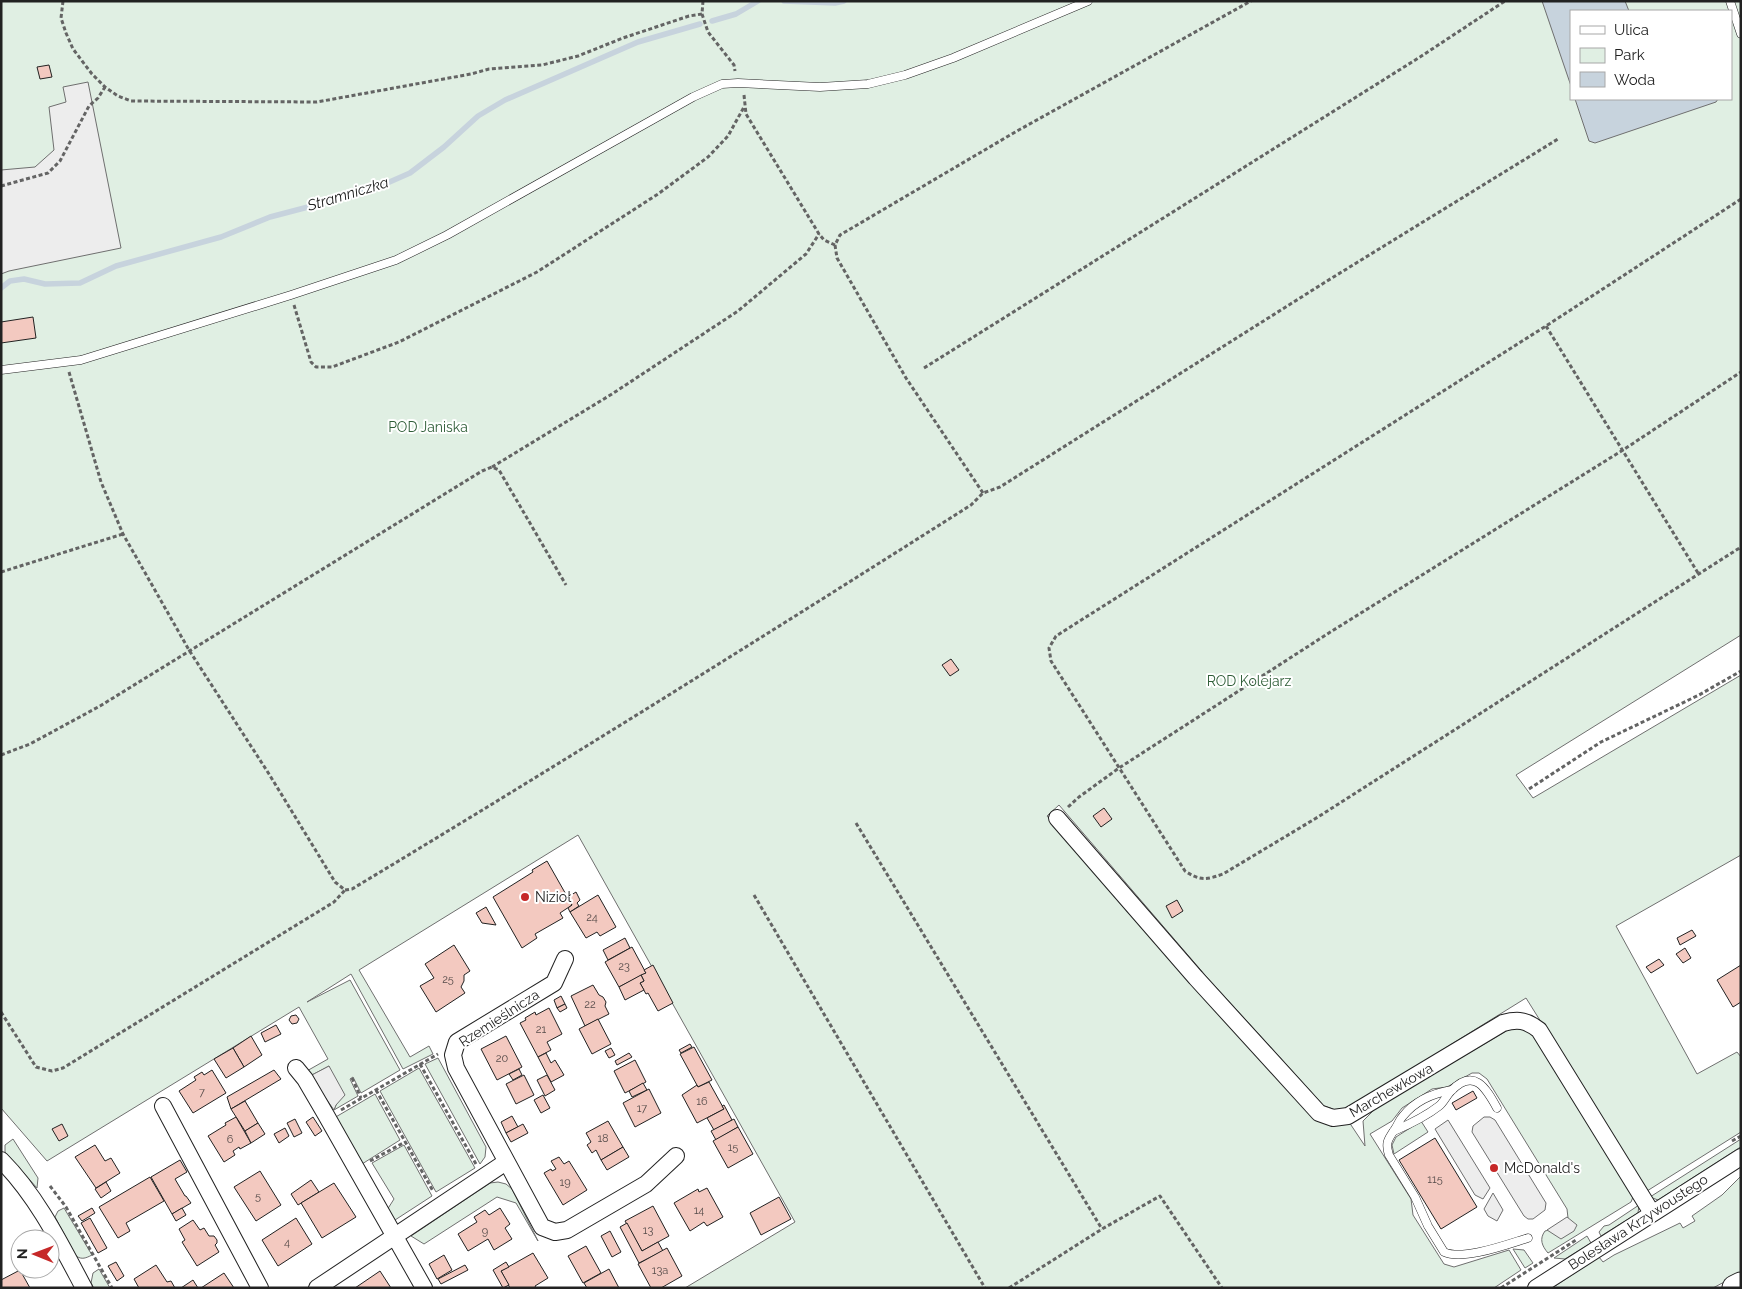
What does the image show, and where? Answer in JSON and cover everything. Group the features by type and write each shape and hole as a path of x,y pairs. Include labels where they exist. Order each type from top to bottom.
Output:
{"main road":[{"path":"1735,1288 1741,1285"}],"street":[{"name":"Marchewkowa","path":"1057,818 1196,978 1320,1114 1333,1118 1348,1116 1503,1023 1516,1020 1529,1022 1538,1030 1652,1213"},
{"name":"Rzemieślnicza","path":"565,959 554,983 457,1042 453,1055 456,1068 542,1227 561,1232 646,1184 676,1156"},
{"path":"296,1068 305,1079 328,1118 424,1288"},
{"path":"163,1106 260,1288"},
{"name":"Bolesława Krzywoustego","path":"1536,1288 1741,1157"},
{"path":"1,1160 19,1178 33,1198 84,1288"},
{"path":"317,1288 506,1162"}],"lane":[{"path":"1,370 81,360 291,295 396,260 448,235 693,97 722,84 741,83 820,87 868,84 905,75 954,58 1088,1"},
{"path":"1730,1 1741,34"},
{"path":"1497,1108 1484,1085 1477,1082 1469,1081 1452,1090 1433,1094 1408,1110 1402,1117 1387,1140 1387,1150 1415,1197 1428,1226 1444,1252 1454,1255 1472,1253 1528,1238"},
{"path":"1394,1131 1413,1122 1440,1105 1452,1090"}],"path":[{"path":"64,1 61,18 73,49 92,74 105,87 118,96 131,101 316,102 471,74 489,69 542,65 578,56 623,38 702,14"},
{"path":"703,1 702,14 708,32 734,65 741,83 746,114 757,135 819,234 824,240 835,245"},
{"path":"983,493 906,378 838,258 835,245 840,235 1025,127 1251,1"},
{"path":"924,368 1412,62 1505,1"},
{"path":"1,186 48,173 60,161 89,106 98,98 105,87"},
{"path":"291,295 311,362 316,366 332,367 399,342 536,272 658,194 708,157 728,136 744,107"},
{"path":"1,1012 36,1067 52,1071 63,1068 334,902 345,890 352,889 454,828 688,684 971,505 983,493 1000,487 1327,281 1558,139"},
{"path":"1741,199 1546,326 1056,636 1049,648 1051,662 1185,871 1196,878 1208,879 1223,874 1318,817 1741,547"},
{"path":"1,755 30,744 100,706 482,471 492,467 612,394 738,311 806,254 819,234"},
{"path":"1546,326 1698,574"},
{"path":"66,363 101,482 123,534 189,650 269,774 335,882 345,890"},
{"path":"1057,818 1079,797 1119,768 1332,631 1623,450 1741,372"},
{"path":"492,467 500,470 566,585"},
{"path":"1,572 123,534"},
{"path":"1529,789 1601,742 1699,695 1741,671"},
{"path":"856,823 1102,1229"},
{"path":"754,895 985,1288"},
{"path":"328,1118 438,1054 453,1055"},
{"path":"420,1064 479,1168"},
{"path":"352,1078 361,1098"},
{"path":"376,1090 436,1197"},
{"path":"356,1169 405,1142"},
{"path":"50,1186 66,1206 112,1288"},
{"path":"1009,1288 1102,1229 1160,1196 1222,1288"}],"green space":[{"path":"1,1 1741,1 1741,635 1516,775 1533,798 1741,675 1741,855 1616,926 1697,1074 1737,1052 1741,1057 1741,1132 1647,1191 1526,998 1342,1112 1324,1106 1205,975 1059,805 1047,816 1125,909 1308,1112 1347,1119 1365,1146 1363,1121 1376,1108 1513,1027 1530,1029 1633,1197 1631,1202 1548,1253 1542,1242 1543,1234 1568,1218 1567,1209 1487,1079 1479,1073 1472,1073 1447,1087 1432,1089 1402,1108 1392,1121 1370,1134 1411,1199 1413,1215 1444,1264 1454,1267 1509,1250 1521,1270 1494,1288 685,1288 795,1222 578,835 359,970 410,1057 429,1046 433,1054 403,1069 351,974 307,1002 350,980 400,1070 361,1093 353,1077 350,1079 358,1096 334,1110 336,1105 329,1066 310,1076 305,1072 328,1059 299,1007 47,1161 1,1108"},
{"path":"438,1058 486,1147 485,1157 480,1164 425,1064"},
{"path":"419,1068 475,1168 436,1192 380,1091"},
{"path":"375,1094 400,1140 362,1164 334,1118"},
{"path":"1421,1121 1428,1132 1394,1154 1392,1145 1396,1137"},
{"path":"13,1139 38,1178 37,1188 5,1152 5,1145"},
{"path":"1741,1139 1741,1146 1739,1148 1658,1200 1650,1197"},
{"path":"404,1145 432,1196 395,1220 387,1210 394,1199 372,1163"},
{"path":"1741,1176 1741,1273 1713,1288 1552,1288 1599,1257 1603,1262 1680,1223 1683,1228 1695,1221 1692,1216 1722,1195"},
{"path":"490,1183 506,1184 512,1189 538,1241 516,1203 497,1197 424,1244 411,1236"},
{"path":"1639,1205 1638,1213 1601,1236 1599,1232 1604,1226 1609,1225"},
{"path":"64,1208 92,1255 84,1258 76,1256 55,1217 58,1211"},
{"path":"1587,1236 1591,1243 1565,1259 1554,1258"},
{"path":"1513,1249 1524,1250 1533,1263 1525,1268"},
{"path":"99,1269 110,1288 94,1288 91,1283 93,1273"}],"shaded area":[{"path":"88,82 121,248 1,274 1,170 35,167 54,150 49,107 66,102 63,87"},
{"path":"329,1066 345,1095 334,1110 310,1076"},
{"path":"1484,1117 1490,1117 1495,1120 1546,1203 1545,1210 1533,1219 1528,1219 1524,1216 1472,1132 1473,1126"},
{"path":"1448,1120 1490,1188 1483,1199 1475,1195 1435,1129"},
{"path":"1493,1193 1503,1210 1497,1221 1488,1216 1484,1209"},
{"path":"1567,1217 1577,1225 1574,1231 1561,1239 1547,1230"}],"water":[{"path":"1542,1 1625,1 1629,10 1570,10 1570,83"},
{"path":"1575,100 1717,100 1595,143 1589,141"}],"building":[{"path":"49,65 52,77 40,79 37,67"},
{"path":"33,317 36,338 1,343 1,322"},
{"path":"951,659 959,670 950,676 942,665"},
{"path":"1104,808 1112,819 1101,827 1093,816"},
{"path":"547,861 572,905 560,913 563,918 535,934 537,938 522,948 493,897"},
{"path":"576,892 580,900 577,903 579,906 570,912 568,908 572,905 568,897"},
{"path":"598,895 616,927 600,936 597,932 586,938 570,912"},
{"path":"1177,900 1183,911 1172,918 1166,906"},
{"path":"486,907 496,925 482,923 476,913"},
{"path":"1692,930 1696,936 1680,945 1677,938"},
{"path":"625,938 630,948 608,960 603,950"},
{"path":"454,945 470,971 464,975 461,987 465,993 436,1012 420,986 434,978 425,964"},
{"path":"632,947 646,973 619,987 605,962"},
{"path":"1685,948 1691,958 1683,963 1676,954"},
{"path":"1659,959 1664,965 1651,973 1646,967"},
{"path":"653,965 673,1003 658,1011 640,983 644,981 641,975 646,973 644,970"},
{"path":"1741,965 1741,1002 1733,1007 1717,980"},
{"path":"641,975 644,981 640,983 644,990 625,1000 619,987"},
{"path":"593,985 606,1002 605,1006 609,1014 585,1026 571,996"},
{"path":"561,996 565,1004 557,1008 554,1000"},
{"path":"565,1004 567,1008 560,1012 557,1008"},
{"path":"549,1008 562,1034 547,1042 551,1050 538,1057 520,1023 535,1012 536,1015"},
{"path":"296,1015 299,1019 297,1023 292,1024 289,1020 291,1016"},
{"path":"598,1019 611,1044 592,1054 579,1029"},
{"path":"276,1025 281,1034 265,1042 261,1033"},
{"path":"251,1036 262,1055 244,1067 233,1048"},
{"path":"506,1036 522,1067 497,1080 481,1049"},
{"path":"690,1044 692,1047 681,1053 679,1050"},
{"path":"694,1047 712,1080 698,1087 680,1054"},
{"path":"233,1048 244,1067 226,1078 214,1059"},
{"path":"611,1048 615,1055 609,1058 605,1051"},
{"path":"546,1053 551,1063 555,1060 564,1075 551,1082 538,1057"},
{"path":"629,1053 632,1057 617,1065 615,1061"},
{"path":"635,1060 646,1082 625,1093 614,1071"},
{"path":"519,1069 522,1075 513,1080 509,1074"},
{"path":"212,1070 226,1093 193,1113 179,1091 196,1080 194,1077 202,1072 204,1075"},
{"path":"274,1070 281,1079 231,1109 227,1097"},
{"path":"524,1075 534,1095 516,1104 506,1084"},
{"path":"547,1075 555,1090 545,1096 537,1080"},
{"path":"709,1082 724,1109 697,1123 682,1095 697,1085 698,1087"},
{"path":"643,1083 647,1090 632,1097 629,1091"},
{"path":"649,1089 661,1113 635,1127 623,1103"},
{"path":"1473,1091 1477,1098 1456,1110 1452,1103"},
{"path":"543,1095 550,1108 541,1113 534,1100"},
{"path":"245,1101 258,1123 245,1131 231,1109"},
{"path":"724,1105 732,1120 714,1130 707,1118 724,1109 722,1106"},
{"path":"512,1116 518,1127 506,1133 501,1122"},
{"path":"236,1117 251,1143 233,1151 235,1155 224,1162 208,1136"},
{"path":"313,1117 322,1131 315,1136 306,1122"},
{"path":"295,1119 302,1133 294,1137 287,1123"},
{"path":"734,1119 738,1127 716,1140 711,1131"},
{"path":"608,1121 623,1147 601,1160 596,1150 592,1153 587,1145 591,1142 586,1133"},
{"path":"258,1123 265,1134 251,1143 245,1131"},
{"path":"62,1124 68,1136 59,1141 52,1129"},
{"path":"523,1124 528,1133 511,1142 506,1133"},
{"path":"738,1127 753,1154 728,1168 713,1141"},
{"path":"285,1128 289,1136 279,1143 274,1134"},
{"path":"1435,1138 1477,1207 1441,1229 1399,1160"},
{"path":"95,1145 105,1161 111,1158 120,1173 96,1188 75,1157"},
{"path":"623,1147 629,1157 607,1170 601,1160"},
{"path":"559,1157 564,1164 569,1161 587,1190 563,1205 544,1173 551,1169 552,1171 556,1169 551,1161"},
{"path":"180,1160 187,1172 175,1179 191,1203 172,1214 151,1177"},
{"path":"260,1171 281,1205 256,1221 234,1187"},
{"path":"150,1177 164,1201 126,1223 130,1231 118,1238 99,1207"},
{"path":"311,1180 319,1192 298,1205 291,1194"},
{"path":"106,1182 111,1191 101,1198 95,1189"},
{"path":"334,1183 356,1217 322,1238 301,1203"},
{"path":"707,1188 723,1217 707,1226 704,1222 690,1231 674,1203 698,1189 699,1192"},
{"path":"779,1197 791,1219 761,1235 750,1213"},
{"path":"653,1206 669,1236 642,1251 625,1221"},
{"path":"92,1208 95,1213 82,1221 78,1216"},
{"path":"182,1208 186,1215 176,1221 172,1214"},
{"path":"500,1208 510,1224 505,1228 512,1239 494,1250 488,1239 468,1251 458,1234 477,1222 474,1217 485,1210 489,1215"},
{"path":"90,1218 107,1248 98,1253 81,1223"},
{"path":"296,1218 312,1244 278,1266 262,1240"},
{"path":"193,1220 200,1230 204,1228 209,1236 214,1236 217,1240 215,1245 219,1252 197,1266 182,1242 185,1240 179,1229"},
{"path":"627,1223 642,1251 658,1242 663,1251 639,1263 620,1227"},
{"path":"610,1231 621,1252 612,1257 601,1236"},
{"path":"586,1246 601,1273 583,1283 568,1256"},
{"path":"667,1248 682,1276 661,1288 651,1288 638,1264"},
{"path":"533,1253 548,1278 535,1286 536,1288 510,1288 501,1271"},
{"path":"444,1255 452,1270 437,1279 429,1264"},
{"path":"116,1262 124,1276 117,1281 108,1266"},
{"path":"506,1262 509,1267 501,1271 509,1285 503,1288 493,1270"},
{"path":"156,1265 167,1282 171,1281 175,1288 139,1288 134,1279"},
{"path":"465,1265 468,1270 441,1284 438,1279"},
{"path":"609,1269 619,1288 587,1288 584,1283"},
{"path":"380,1271 391,1288 355,1288"},
{"path":"224,1273 234,1288 201,1288"},
{"path":"10,1275 10,1279 25,1279 30,1288 1,1288 1,1280"},
{"path":"193,1280 198,1288 181,1288"}],"waterway":[{"name":"Stramniczka","path":"712,21 736,14 758,1"},
{"name":"Stramniczka","path":"784,1 835,3 844,1"},
{"name":"Stramniczka","path":"1,288 10,281 24,279 45,284 80,283 116,266 221,237 270,217 369,191 410,173 444,147 478,116 505,100 638,42 700,24"}],"place":[{"name":"Nizioł","path":"525,897"},
{"name":"McDonald's","path":"1494,1168"}],"park label":[{"name":"POD Janiska","path":"428,427"},
{"name":"ROD Kolejarz","path":"1249,681"}]}
